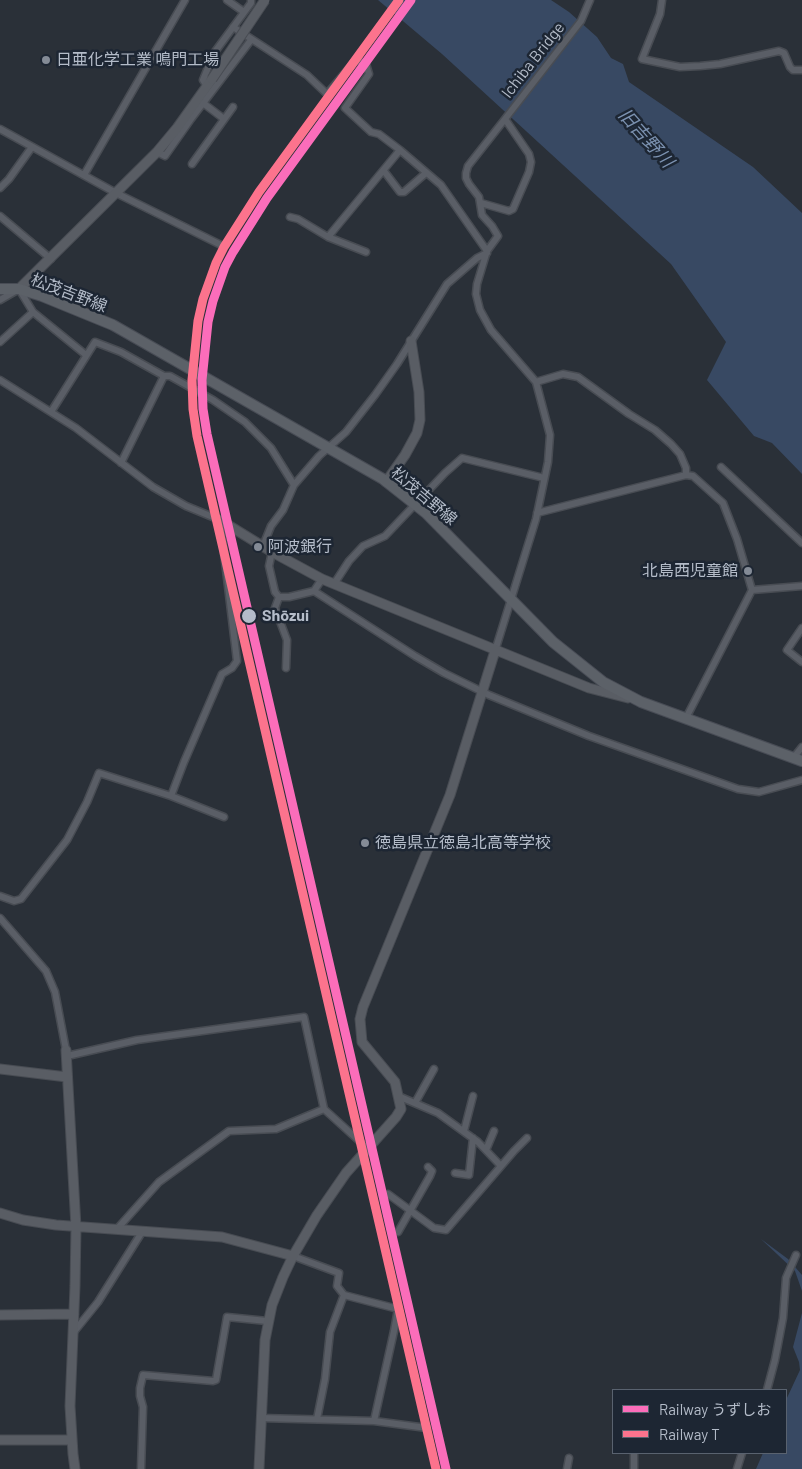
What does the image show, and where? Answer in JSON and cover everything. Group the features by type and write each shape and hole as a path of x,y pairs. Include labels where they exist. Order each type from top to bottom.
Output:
{"main road":[{"name":"松茂吉野線","path":"0,289 19,289 42,296 113,325 386,482 426,513 553,642 603,682 641,702 798,759"}],"street":[{"path":"84,175 184,0"},
{"path":"228,0 244,12"},
{"path":"209,82 203,80 211,61 222,40 251,3 251,0"},
{"path":"0,300 19,289 51,259 157,152 177,128 265,0"},
{"name":"Ichiba Bridge","path":"487,252 498,236 482,215 480,197 466,178 468,166 581,21 590,0"},
{"path":"662,0 660,14 642,59 680,67 700,66 720,64 779,51 784,53 793,70 802,70"},
{"path":"233,27 250,40 307,75 327,94 356,60 366,64 369,74 345,108 371,132 379,134 440,184 487,252"},
{"path":"157,152 165,156 250,40"},
{"path":"203,103 224,119"},
{"path":"192,164 233,107"},
{"path":"480,203 509,211 513,209 529,172 531,162 529,154 506,118"},
{"path":"0,129 116,193 221,246"},
{"path":"0,188 9,179 32,147"},
{"path":"328,237 400,150"},
{"path":"384,171 400,192 404,192 426,173"},
{"path":"0,216 51,259"},
{"path":"290,217 298,219 328,237 366,252"},
{"path":"263,546 271,526 284,510 294,485 328,447 346,432 391,372 447,284 477,258 487,252"},
{"path":"259,1469 264,1340 272,1305 293,1256 317,1215 336,1187 401,1109 395,1082 362,1042 360,1019 450,795 512,600 537,513 544,478 550,435 536,382 491,330 480,310 476,294 477,284 487,252"},
{"path":"19,289 33,312 86,356"},
{"path":"0,342 33,312"},
{"path":"386,482 405,455 417,433 420,420 420,392 411,341"},
{"path":"51,412 95,342 121,352 164,376 170,376 213,400 244,422 271,448 294,485"},
{"path":"536,382 563,374 578,377 629,414 655,430 671,444 680,454 686,468 686,475"},
{"path":"121,462 164,376"},
{"path":"0,380 76,428 153,487 186,506 220,520 272,552 322,579 589,688 641,702"},
{"path":"334,584 349,561 363,546 385,536 415,503 462,458 544,478"},
{"path":"721,467 802,543"},
{"path":"537,513 686,475 693,476 723,503 737,538 752,590 686,718"},
{"path":"171,796 222,674 232,668 237,661 220,520"},
{"path":"272,552 269,566 275,592 279,597"},
{"path":"279,597 289,597 314,591 322,579"},
{"path":"752,590 802,586"},
{"path":"314,591 415,656 482,692 606,743 738,789 759,792 802,780"},
{"path":"279,597 275,608 287,640 286,668"},
{"path":"802,628 787,650 802,662"},
{"path":"798,759 802,747"},
{"path":"0,896 5,896 14,901 21,899 67,840 87,802 99,773 171,796 224,817"},
{"path":"0,918 46,971 55,992 66,1053 76,1227 70,1406 75,1469"},
{"path":"66,1053 137,1040 304,1018 324,1109 367,1148"},
{"path":"0,1069 66,1077"},
{"path":"415,1103 434,1069"},
{"path":"398,1096 438,1113 473,1138 501,1166"},
{"path":"464,1131 473,1096"},
{"path":"118,1229 159,1182 229,1131 276,1129 324,1109"},
{"path":"486,1150 494,1131"},
{"path":"455,1173 469,1175 473,1138"},
{"path":"388,1194 434,1228 446,1230 527,1138"},
{"path":"398,1232 430,1176 432,1171 428,1167"},
{"path":"0,1213 37,1223 222,1237 293,1256 339,1272 337,1286 344,1295 398,1309 374,1421"},
{"path":"73,1333 98,1302 142,1232"},
{"path":"767,1389 783,1318 786,1278 796,1255"},
{"path":"317,1419 325,1379 330,1332 344,1295"},
{"path":"0,1315 74,1314"},
{"path":"140,1469 143,1407 140,1388 143,1374 216,1380 227,1317 267,1321"},
{"path":"261,1418 374,1421 426,1428"},
{"path":"0,1440 72,1440"},
{"path":"634,1454 634,1469"},
{"path":"737,1469 742,1454"},
{"path":"567,1469 569,1458"}],"water":[{"name":"旧吉野川","path":"378,0 551,0 569,12 597,37 611,58 623,64 629,82 753,167 802,213 802,474 772,443 754,436 707,380 726,342 671,264 442,54"},
{"path":"761,1239 788,1259 802,1275 802,1291 795,1271"},
{"path":"802,1313 802,1469 756,1469 763,1454 787,1454 787,1398 800,1370 793,1347"}],"rail line":[{"name":"T","path":"399,0 259,192 224,247 203,299 198,321 192,380 193,409 197,436 436,1469"},
{"name":"うずしお","path":"411,0 267,198 233,252 225,267 213,301 208,322 202,380 203,409 207,434 446,1469"}],"place":[{"name":"日亜化学工業 鳴門工場","path":"46,60"},
{"name":"阿波銀行","path":"258,547"},
{"name":"北島西児童館","path":"748,571"},
{"name":"Shōzui","path":"249,616"},
{"name":"徳島県立徳島北高等学校","path":"365,843"}]}
